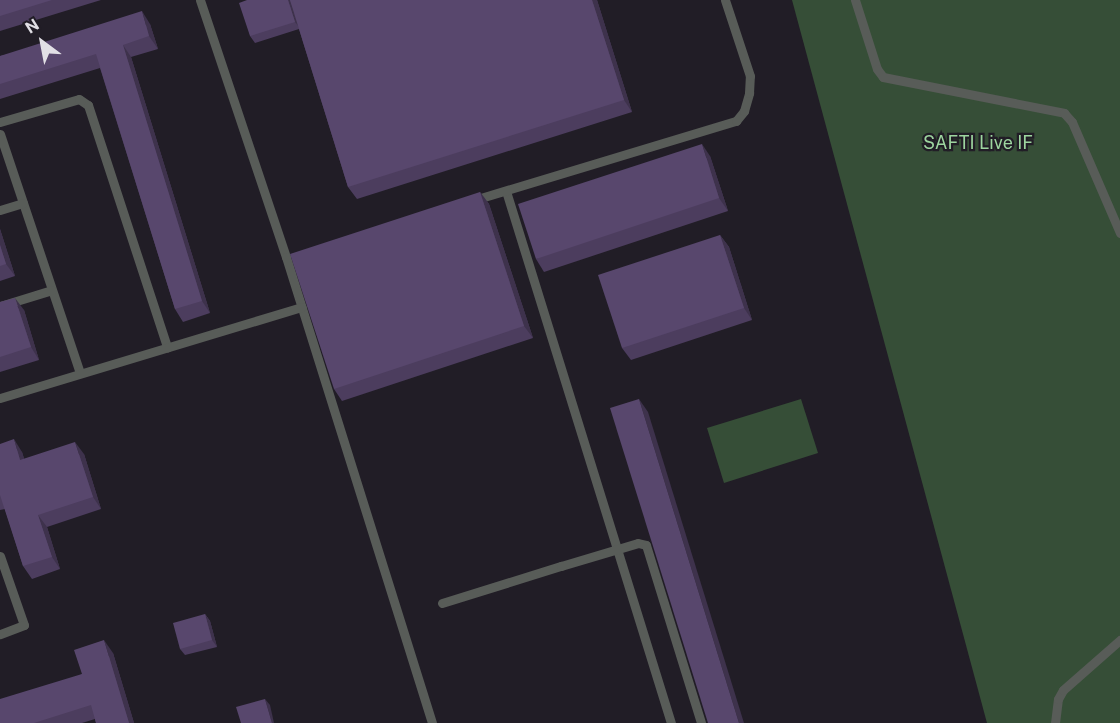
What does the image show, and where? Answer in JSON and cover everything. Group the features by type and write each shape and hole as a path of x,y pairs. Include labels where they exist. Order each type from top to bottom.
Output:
{"lane":[{"path":"200,0 286,257 432,723"},
{"path":"462,204 736,121 747,102 750,76 725,0"},
{"path":"855,0 877,69 883,77 1064,113 1072,122 1120,233"},
{"path":"0,122 79,99 88,105 167,347"},
{"path":"0,134 80,373"},
{"path":"506,190 671,723"},
{"path":"0,210 23,203"},
{"path":"286,257 297,254"},
{"path":"0,306 52,290"},
{"path":"0,398 302,307"},
{"path":"442,603 638,543 646,545 701,723"},
{"path":"0,556 24,625 0,634"},
{"path":"1055,723 1058,699 1063,690 1120,640"}],"green space":[{"name":"SAFTI Live IF","path":"792,0 1120,0 1120,723 987,723"},
{"path":"801,399 818,453 724,483 707,428"}],"building":[{"path":"0,0 52,0 0,16"},
{"path":"247,0 288,0 295,22 250,36 239,3"},
{"path":"290,0 592,0 624,100 348,187"},
{"path":"142,11 149,36 123,45 202,301 175,309 96,54 0,84 0,56"},
{"path":"702,144 719,198 536,259 518,204"},
{"path":"480,192 524,326 334,389 290,254"},
{"path":"720,235 744,308 622,348 598,275"},
{"path":"0,245 6,264 0,266"},
{"path":"15,298 31,347 0,357 0,302"},
{"path":"639,399 739,723 708,723 610,408"},
{"path":"14,439 20,460 75,442 93,497 38,515 52,557 23,566 0,495 0,444"},
{"path":"205,614 212,640 180,649 173,623"},
{"path":"104,640 129,723 96,723 91,705 34,723 0,723 0,699 82,674 74,650"},
{"path":"265,699 272,723 241,723 236,707"}]}
